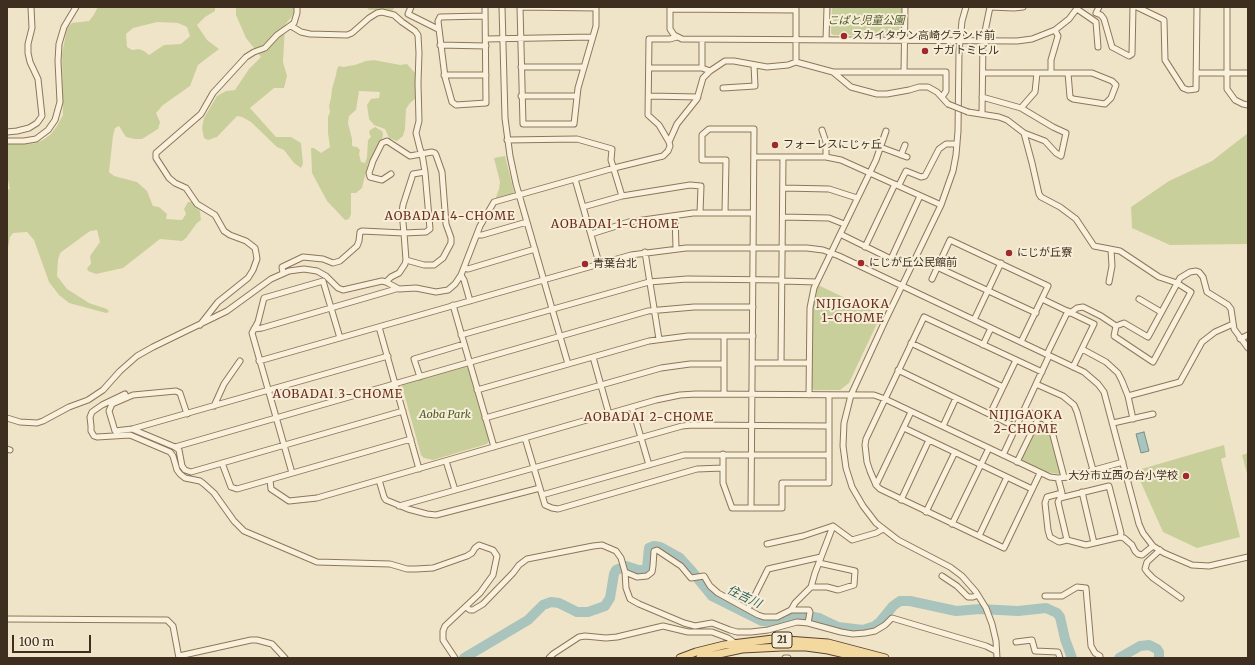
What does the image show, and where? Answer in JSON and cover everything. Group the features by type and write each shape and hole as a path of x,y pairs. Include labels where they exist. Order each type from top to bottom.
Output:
{"main road":[{"name":"21","path":"700,658 739,646 773,639 828,643 885,658"},
{"name":"21","path":"680,658 711,648 739,646 806,647 828,650 862,658"}],"street":[{"path":"7,132 21,131 32,127 42,116 38,79 30,62 28,53 28,44 32,28 31,7"},
{"path":"7,141 36,139 48,130 55,120 60,102 58,61 59,44 64,27 76,7"},
{"path":"199,326 218,302 248,278 257,259 255,248 246,241 224,231 215,215 197,204 186,188 170,180 156,158 156,153 200,114 213,92 246,57 251,53 265,48 277,35 291,26 296,19 297,7"},
{"path":"411,7 408,14 438,29"},
{"path":"484,16 440,17 438,21 444,75 448,92 452,102 456,106 486,103 485,7"},
{"path":"502,7 505,110 507,140 512,168 568,364"},
{"path":"520,7 596,8 596,26 577,96 574,124 523,124 521,96 520,7"},
{"path":"826,40 827,7"},
{"path":"904,72 905,7"},
{"path":"966,7 960,41 957,144 953,171 942,205 851,395 846,410 843,446 849,480 859,500 871,517 883,529 902,542 950,567 962,576 978,595 983,603 994,630 996,658"},
{"path":"982,114 983,41 990,7 1023,7"},
{"path":"1099,7 1096,13 1101,15 1104,19 1112,47 1129,56 1132,54 1133,7"},
{"path":"1137,7 1164,20 1165,60 1183,88 1188,90 1196,89 1197,7"},
{"path":"1227,7 1226,84 1229,92 1238,102 1248,105"},
{"path":"796,62 795,40 796,8 670,8 670,29 677,37 684,40 795,40 826,40 904,40 983,41 1026,40 1037,38 1055,30 1069,19 1078,8 1096,22 1098,47"},
{"path":"283,273 282,267 303,257 333,263 340,260 357,246 360,232 362,231 404,233 426,232 430,229 425,172 416,133 419,121 418,35 394,15 382,12 369,18 348,35 310,34 301,32 291,26"},
{"path":"1051,73 1051,60 1058,36 1055,30"},
{"path":"486,40 592,37"},
{"path":"669,142 659,125 648,115 649,39 670,39 677,37"},
{"path":"702,40 702,68"},
{"path":"440,45 486,46"},
{"path":"254,329 262,328 396,289 412,288 432,292 448,290 461,276 476,235 494,202 614,168 663,156 668,151 670,146 669,142 677,124 698,97 703,78 720,64 729,61 738,61 754,66 772,67 788,65 796,62 833,72 946,72 946,90 942,97"},
{"path":"723,88 755,86 754,66"},
{"path":"521,68 584,67"},
{"path":"649,68 702,68 710,71"},
{"path":"833,72 847,85 858,90 882,94 924,86 933,89 948,104 968,112 1004,119 1014,124 1024,133 1045,141 1056,153 1061,156 1066,133 1021,108 982,97"},
{"path":"982,73 1037,73 1051,73 1068,73 1092,73 1112,81 1116,85 1111,98 1105,104 1072,99 1070,97 1068,73"},
{"path":"1021,108 1035,92 1037,73"},
{"path":"1196,73 1248,73"},
{"path":"444,75 486,75"},
{"path":"521,96 577,96"},
{"path":"649,96 698,97"},
{"path":"725,213 726,160 702,160 702,135 709,129 754,129 751,508"},
{"path":"822,130 826,142 826,157"},
{"path":"809,395 810,308 812,296 844,224 870,172 886,132"},
{"path":"1024,133 1040,197 1060,207 1076,218 1094,246 1120,252 1159,277 1177,283 1192,292 1153,362 1114,336 1116,326"},
{"path":"507,140 577,139 612,149 611,160 622,196"},
{"path":"391,174 382,180 370,178 369,172 382,143 387,140 410,156 435,153 443,180 447,228 452,240 443,258 434,265 424,265 406,260"},
{"path":"866,246 897,185 906,171 921,177 925,176 939,149 946,144 957,144"},
{"path":"901,155 905,145"},
{"path":"880,147 907,157"},
{"path":"754,157 826,157 841,160 942,205"},
{"path":"781,363 783,157"},
{"path":"386,282 390,277 401,271 406,260 402,212 403,205 413,174 425,172"},
{"path":"575,179 599,263"},
{"path":"583,207 622,196 690,185 701,186 700,213"},
{"path":"783,188 829,189 857,198"},
{"path":"840,234 891,259 920,196"},
{"path":"591,234 629,222 675,216 700,213 753,213"},
{"path":"675,216 676,248"},
{"path":"783,217 829,218 844,224"},
{"path":"476,235 482,235 527,222"},
{"path":"932,279 950,240 1048,286 1021,342"},
{"path":"259,361 599,263 645,252 676,248 815,249 831,253 1084,372 1098,384 1104,392 1139,524 1143,533 1153,546 1192,565 1209,566 1248,557"},
{"path":"464,268 468,269 535,249"},
{"path":"1109,282 1112,266 1111,250"},
{"path":"645,252 658,339"},
{"path":"974,320 1001,263"},
{"path":"937,267 1036,313"},
{"path":"7,418 20,422 37,423 69,407 88,400 103,390 120,371 137,356 234,308 271,279 283,273 300,269 313,270 326,276 341,290 380,281 386,282 396,289"},
{"path":"1116,326 1124,323 1148,337 1180,278 1190,272 1199,272 1203,277 1207,292 1228,305 1231,309 1236,334 1248,348"},
{"path":"461,276 464,280 470,301"},
{"path":"461,335 649,282 687,279 753,279 817,282"},
{"path":"292,473 267,390 252,333 258,322 264,298 324,281 340,338"},
{"path":"1042,299 1094,324 1073,367"},
{"path":"1139,299 1161,312"},
{"path":"453,305 494,447"},
{"path":"175,447 654,310 694,307 753,308"},
{"path":"1003,455 1069,312 1083,307 1116,326"},
{"path":"1040,472 1004,548 880,489 876,485 867,462 865,442 924,317 1042,372"},
{"path":"383,339 383,332 385,328 392,323"},
{"path":"1128,396 1180,382 1202,342 1215,332 1233,324"},
{"path":"379,327 419,469"},
{"path":"983,345 991,328"},
{"path":"1240,339 1248,335"},
{"path":"477,390 658,339 688,336 752,336"},
{"path":"724,336 724,394"},
{"path":"911,343 1003,387"},
{"path":"420,377 414,359 464,344"},
{"path":"1082,349 1106,362 1113,368 1122,381 1128,396 1133,419"},
{"path":"187,414 179,391 133,395 112,404 109,411 115,430 132,430 388,356"},
{"path":"593,357 609,414"},
{"path":"990,414 1016,360"},
{"path":"214,406 224,384 240,361"},
{"path":"752,363 810,363"},
{"path":"485,418 661,368 690,364 724,364"},
{"path":"898,370 1016,427"},
{"path":"1036,384 1063,396 1074,406 1093,470"},
{"path":"125,394 102,405 92,412 90,417 91,431 94,436 130,435 170,452 180,474 185,478 200,481 204,484 214,493 234,521 244,531 317,562 390,564 407,569 433,568 467,556 479,545 493,550 497,556 493,575 480,594 445,626 443,631 443,640 455,658"},
{"path":"270,480 271,489 289,501 317,498 632,407 680,395 724,394 874,395 1050,477 1061,478 1123,462"},
{"path":"723,454 723,483 732,508 782,508 782,483 829,483 829,395"},
{"path":"942,426 956,398"},
{"path":"632,407 649,464"},
{"path":"1024,410 1046,420 1052,428 1061,478 1062,493 1048,497 1045,502 1050,537 1059,542 1067,540 1086,545 1120,537 1132,545 1138,554 1142,555 1153,546"},
{"path":"132,430 175,447 179,450 182,466 185,470 191,472 403,411"},
{"path":"876,485 912,412"},
{"path":"1113,423 1153,414"},
{"path":"1017,462 1039,417"},
{"path":"399,506 672,428 692,425 829,426"},
{"path":"904,428 1032,489"},
{"path":"525,438 545,505 558,509 697,469 723,468"},
{"path":"222,463 226,478 231,487 237,489 411,439"},
{"path":"901,500 929,440"},
{"path":"952,524 989,448"},
{"path":"926,512 955,452"},
{"path":"415,454 423,464 434,464"},
{"path":"542,495 684,455 829,455"},
{"path":"446,461 455,490"},
{"path":"979,536 1007,477"},
{"path":"379,480 386,500 399,506 436,515 540,488"},
{"path":"1067,540 1058,502 1060,498 1108,486 1121,533 1120,537"},
{"path":"1082,492 1094,543"},
{"path":"833,526 852,540 876,533 883,529"},
{"path":"767,544 803,536 833,526"},
{"path":"791,610 795,603 812,587 820,560 833,526"},
{"path":"466,607 473,610 483,604 519,565 527,560 593,546 602,546 616,551 622,558 625,571 626,588 630,599 684,623 696,626 712,623 737,632 751,632 768,630 797,622 808,621 841,632 853,634 875,631 885,625 892,618 986,646 996,651"},
{"path":"625,571 637,577 648,576 652,572 654,551 657,550 681,566 688,576 693,578 704,576 710,586 718,593 758,615 777,617 791,610 809,610 808,621"},
{"path":"1160,550 1147,562 1145,569 1153,578 1181,598"},
{"path":"748,609 768,569 820,560 856,570 854,585 838,590 827,587 812,587"},
{"path":"942,576 957,586 968,597 978,595"},
{"path":"1045,596 1062,596 1077,587 1086,588 1091,646 1100,658"},
{"path":"7,619 167,620 173,626 179,657 251,640 257,640 272,644 285,658"},
{"path":"549,658 578,637 618,637 663,626 688,632 712,632 728,638 739,646"},
{"path":"1016,642 1032,640 1035,651 1058,652 1060,658"}],"green space":[{"path":"98,7 215,7 215,11 205,17 197,25 207,40 219,49 198,65 190,86 163,105 156,113 160,122 158,129 142,139 135,139 126,137 119,126 115,128 109,172 114,176 137,182 147,191 153,206 159,207 167,214 166,219 182,220 186,214 184,209 188,202 192,202 200,211 201,220 182,241 160,239 123,268 96,274 88,271 87,268 91,264 90,256 100,242 97,230 90,231 60,253 57,276 67,289 89,303 107,309 109,312 106,313 69,303 59,295 49,282 34,240 27,232 13,233 10,237 7,253 7,190 10,189 7,175 7,144 36,143 51,134 57,126 63,115 62,54 67,28 72,23 89,21","holes":["157,22 178,23 187,27 190,36 181,44 164,45 149,55 139,49 132,50 127,47 126,34 133,28"]},
{"path":"236,7 296,7 292,16 285,25 283,62 287,76 284,88 274,88 250,108 276,137 291,137 301,143 303,164 301,168 294,163 284,150 277,147 251,122 242,117 237,116 217,137 208,140 204,138 202,128 204,118 217,96 226,91 235,90 249,69 261,57 246,38 236,15"},
{"path":"367,7 395,7 392,11 369,10"},
{"name":"こばと児童公園","path":"832,7 902,7 902,33 900,36 833,35 831,33"},
{"path":"374,60 400,65 407,64 415,73 416,98 406,109 405,129 403,136 397,141 389,138 385,129 374,125 369,119 367,105 371,99 379,98 380,92 359,91 356,110 349,116 348,123 352,146 357,147 360,150 359,154 361,162 365,163 367,157 368,140 371,137 369,133 370,130 375,127 382,131 383,134 382,141 368,164 362,188 356,193 351,193 351,214 349,219 345,220 327,201 312,173 311,148 314,148 321,153 330,147 328,133 328,117 330,112 329,106 337,69 339,66 344,67"},
{"path":"1248,133 1248,244 1170,245 1132,228 1131,207 1169,181 1212,161"},
{"path":"505,156 514,192 512,195 495,200 500,182 494,158"},
{"path":"818,285 881,315 849,383 840,390 814,390 812,388 812,309"},
{"name":"Aoba Park","path":"465,366 468,368 489,441 487,444 433,460 424,458 421,455 402,386 403,384"},
{"path":"1040,420 1048,428 1061,473 1059,474 1047,472 1020,460"},
{"path":"1224,445 1226,457 1221,459 1240,537 1197,548 1163,532 1138,476 1138,470"},
{"path":"1248,453 1248,477 1242,455"}],"water":[{"path":"1144,432 1149,451 1141,453 1136,434"}],"waterway":[{"name":"住吉川","path":"464,658 528,620 543,605 551,602 559,603 577,612 588,612 605,606 610,598 616,570 626,566 638,570 644,570 647,568 649,548 654,546 660,547 680,558 712,596 762,621 778,622 796,614 819,618 838,627 863,630 875,626 893,606 900,601 910,601 956,611 980,609 1018,611 1046,608 1057,613 1060,617 1065,639 1072,658"},
{"name":"住吉川","path":"1119,658 1140,646 1149,645 1157,649 1159,652 1159,658"}],"place":[{"name":"スカイタウン高崎グランド前","path":"844,36"},
{"name":"ナガトミビル","path":"925,51"},
{"name":"フォーレスにじヶ丘","path":"775,145"},
{"name":"にじが丘寮","path":"1009,253"},
{"name":"にじが丘公民館前","path":"861,263"},
{"name":"青葉台北","path":"585,264"},
{"name":"大分市立西の台小学校","path":"1186,476"}],"district":[{"name":"AOBADAI 4-CHOME","path":"450,217"},
{"name":"AOBADAI 1-CHOME","path":"615,225"},
{"name":"NIJIGAOKA 1-CHOME","path":"853,312"},
{"name":"AOBADAI 3-CHOME","path":"338,395"},
{"name":"AOBADAI 2-CHOME","path":"649,418"},
{"name":"NIJIGAOKA 2-CHOME","path":"1026,423"}]}
